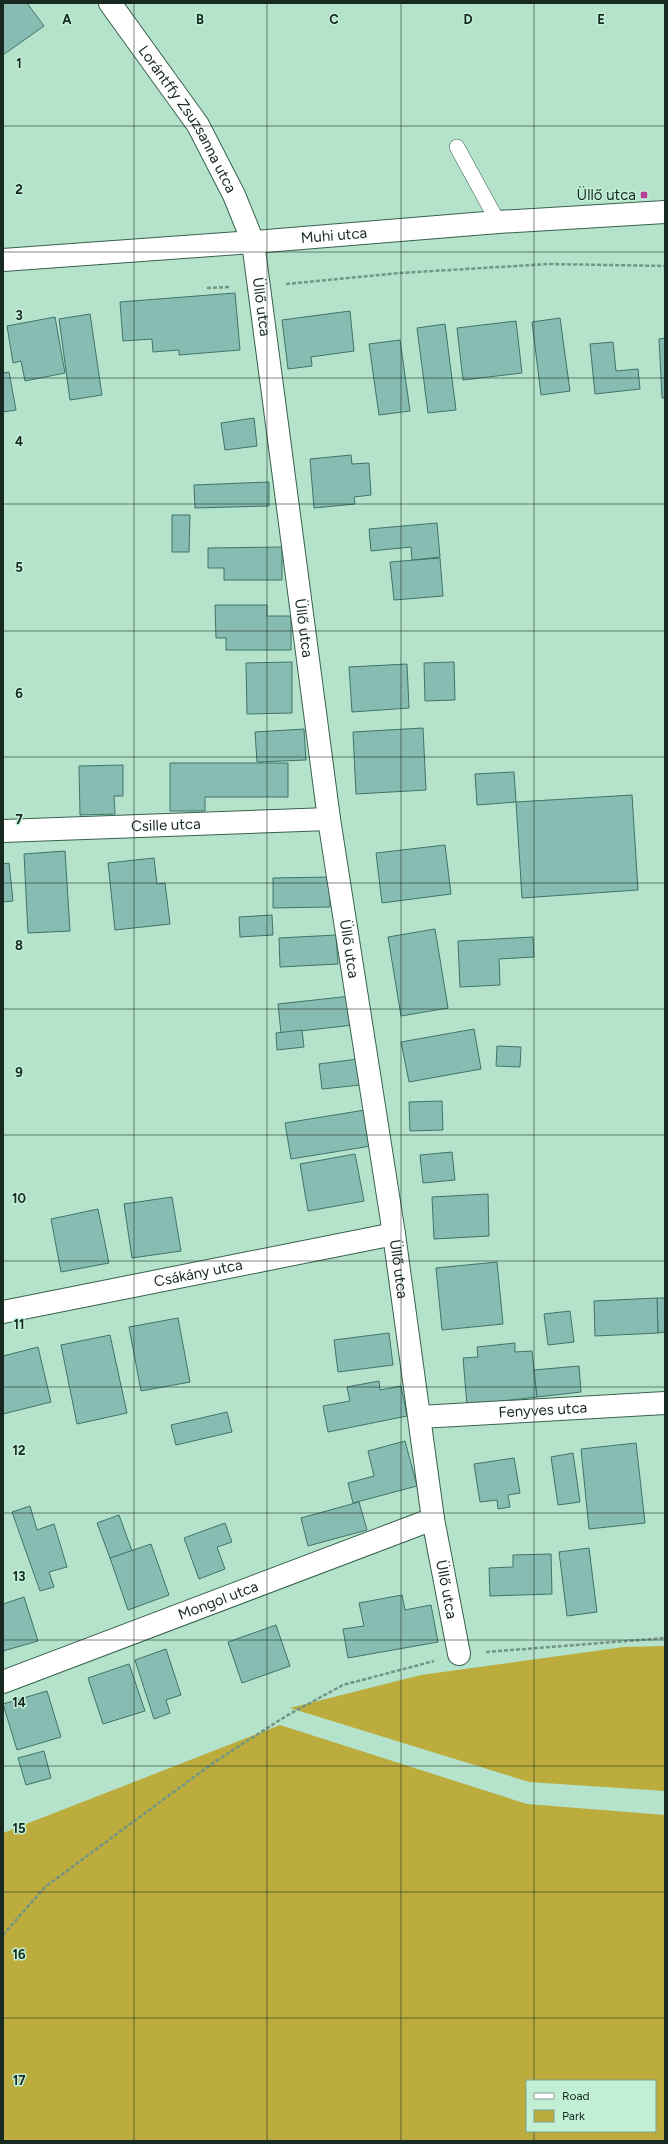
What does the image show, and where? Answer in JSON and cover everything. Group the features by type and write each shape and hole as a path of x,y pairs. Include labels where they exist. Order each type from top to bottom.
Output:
{"street":[{"name":"Lorántffy Zsuzsanna utca","path":"110,3 198,125 234,195 253,242"},
{"name":"Muhi utca","path":"3,260 498,222 665,212"},
{"name":"Üllő utca","path":"253,242 329,819 394,1234 433,1519 459,1654"},
{"name":"Csille utca","path":"3,831 329,819"},
{"name":"Csákány utca","path":"3,1312 394,1234"},
{"name":"Fenyves utca","path":"420,1417 665,1403"},
{"name":"Mongol utca","path":"3,1682 433,1519"}],"lane":[{"path":"457,147 498,222"}],"path":[{"path":"260,286 400,273 549,264 665,266"},
{"path":"3,1935 45,1887 213,1763 286,1716 343,1685 459,1654 665,1638"}],"green space":[{"path":"665,1646 665,1791 529,1782 290,1708 421,1675 624,1647"},
{"path":"280,1725 527,1804 665,1815 665,2141 3,2141 3,1833"}],"building":[{"path":"3,3 27,3 44,26 3,55"},
{"path":"235,293 240,350 179,355 179,350 153,352 152,339 123,341 120,302"},
{"path":"350,311 354,351 311,357 312,366 288,369 282,320"},
{"path":"90,314 102,395 70,400 59,319"},
{"path":"55,317 65,373 25,381 21,361 13,363 7,326"},
{"path":"560,318 570,391 541,395 532,322"},
{"path":"516,321 522,373 463,380 457,328"},
{"path":"445,324 456,410 428,413 417,328"},
{"path":"665,338 665,398 662,398 659,339"},
{"path":"400,340 410,411 379,415 369,344"},
{"path":"613,342 616,371 638,369 640,389 595,394 590,344"},
{"path":"9,372 16,410 3,412 3,373"},
{"path":"254,418 257,446 225,450 221,423"},
{"path":"351,455 352,464 369,463 371,495 354,497 355,504 314,508 310,459"},
{"path":"269,482 269,506 195,508 194,485"},
{"path":"172,515 190,515 189,552 172,552"},
{"path":"437,523 440,557 412,560 411,547 371,551 369,529"},
{"path":"282,547 282,580 224,580 224,568 208,568 208,548"},
{"path":"440,558 443,596 394,600 390,562"},
{"path":"215,605 267,605 267,616 291,616 291,650 226,650 226,638 216,638"},
{"path":"292,662 292,713 247,714 246,663"},
{"path":"454,662 455,700 425,701 424,663"},
{"path":"407,664 409,708 352,712 349,667"},
{"path":"423,728 426,790 356,794 353,732"},
{"path":"304,729 306,760 257,762 255,732"},
{"path":"170,763 288,763 288,797 205,797 205,811 170,811"},
{"path":"123,765 123,796 114,796 115,814 80,815 79,766"},
{"path":"514,772 516,802 477,805 475,774"},
{"path":"632,795 638,890 522,898 516,802"},
{"path":"445,845 451,894 382,903 376,853"},
{"path":"65,851 70,931 28,933 24,854"},
{"path":"154,858 157,884 165,883 170,924 115,930 108,863"},
{"path":"9,863 13,901 3,902 3,864"},
{"path":"330,877 330,907 273,908 273,878"},
{"path":"272,915 273,935 240,937 239,917"},
{"path":"435,929 448,1008 401,1016 388,937"},
{"path":"336,935 338,964 280,967 279,938"},
{"path":"533,937 534,957 499,959 500,985 460,987 458,941"},
{"path":"351,996 354,1025 281,1033 278,1004"},
{"path":"474,1029 481,1069 409,1082 401,1042"},
{"path":"302,1030 304,1047 277,1050 276,1033"},
{"path":"497,1046 521,1047 520,1067 496,1066"},
{"path":"358,1059 361,1085 322,1089 319,1064"},
{"path":"442,1101 443,1130 410,1131 409,1102"},
{"path":"365,1110 371,1146 291,1159 285,1123"},
{"path":"452,1152 455,1180 423,1183 420,1155"},
{"path":"355,1154 364,1201 308,1211 300,1164"},
{"path":"488,1194 489,1236 434,1239 432,1197"},
{"path":"172,1197 181,1251 132,1258 124,1204"},
{"path":"98,1209 109,1263 61,1272 51,1219"},
{"path":"497,1262 503,1324 442,1330 436,1268"},
{"path":"657,1298 665,1298 665,1332 658,1333"},
{"path":"657,1298 658,1333 595,1336 594,1301"},
{"path":"570,1311 574,1342 548,1345 544,1314"},
{"path":"178,1318 190,1382 141,1391 129,1327"},
{"path":"389,1333 393,1365 338,1372 334,1340"},
{"path":"110,1335 127,1413 77,1424 61,1345"},
{"path":"515,1343 515,1352 532,1351 537,1397 467,1405 463,1358 478,1357 477,1347"},
{"path":"38,1347 51,1402 3,1414 3,1356"},
{"path":"579,1366 581,1392 537,1397 534,1370"},
{"path":"379,1381 380,1390 401,1386 407,1416 328,1432 323,1406 350,1401 347,1387"},
{"path":"227,1412 232,1432 176,1445 171,1425"},
{"path":"405,1441 417,1486 353,1503 348,1483 374,1476 368,1451"},
{"path":"636,1443 645,1523 589,1529 581,1449"},
{"path":"573,1453 580,1502 558,1505 551,1457"},
{"path":"514,1458 520,1493 508,1495 510,1507 498,1509 497,1500 480,1502 474,1464"},
{"path":"359,1502 367,1530 308,1546 301,1518"},
{"path":"30,1506 37,1530 54,1524 67,1567 49,1572 54,1587 40,1591 12,1512"},
{"path":"119,1515 132,1551 110,1558 97,1523"},
{"path":"225,1523 232,1542 217,1547 225,1569 199,1579 184,1538"},
{"path":"151,1544 169,1595 128,1610 110,1558"},
{"path":"589,1548 597,1612 567,1616 559,1552"},
{"path":"551,1554 552,1594 490,1596 489,1568 513,1567 513,1555"},
{"path":"402,1595 405,1610 431,1605 438,1642 348,1658 343,1629 364,1626 359,1603"},
{"path":"24,1597 38,1641 3,1651 3,1604"},
{"path":"276,1625 290,1666 242,1683 228,1642"},
{"path":"166,1649 181,1695 166,1700 170,1713 154,1719 135,1660"},
{"path":"129,1664 145,1711 103,1724 88,1678"},
{"path":"47,1691 61,1737 17,1750 3,1704"},
{"path":"44,1751 51,1778 26,1785 18,1758"}],"place":[{"name":"Üllő utca","path":"644,195"}]}
